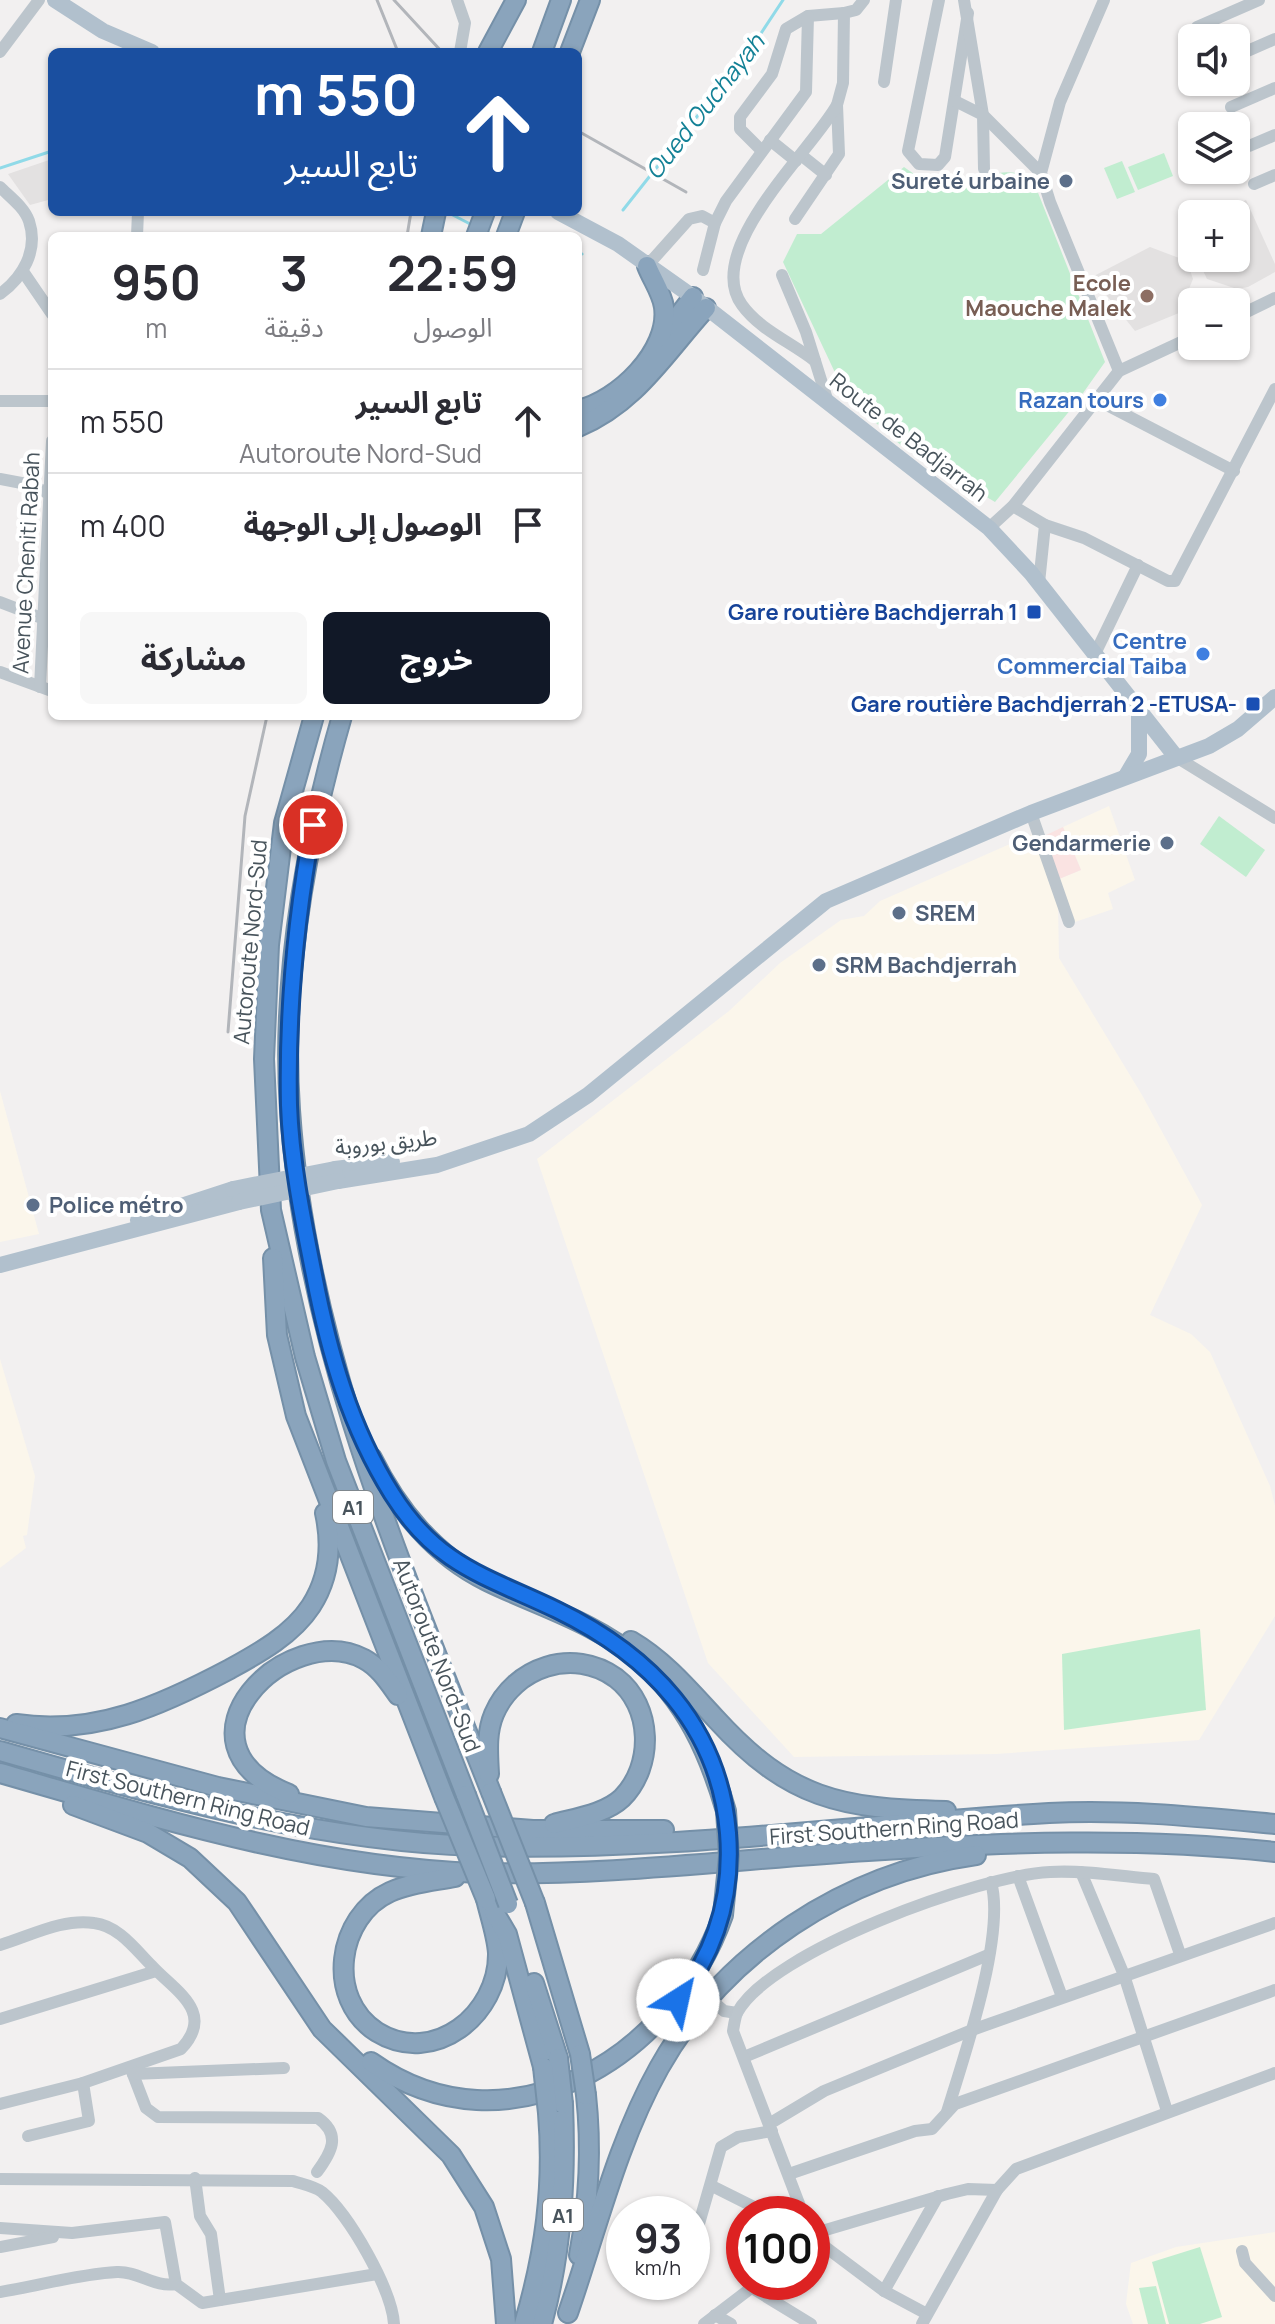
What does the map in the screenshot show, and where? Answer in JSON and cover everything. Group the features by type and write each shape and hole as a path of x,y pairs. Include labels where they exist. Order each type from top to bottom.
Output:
{"highway":[{"path":"490,48 516,0"},
{"path":"543,48 561,0"},
{"path":"572,48 590,0"},
{"path":"647,266 663,303 662,337"},
{"path":"582,408 599,402 626,383 662,337 700,303"},
{"path":"582,425 612,411 631,394 700,303"},
{"path":"289,797 304,720"},
{"name":"Autoroute Nord-Sud","path":"313,720 289,797 266,995 264,1059 271,1210 305,1357 336,1461 508,1904 550,2062 564,2204 558,2256 542,2324"},
{"name":"Autoroute Nord-Sud","path":"341,720 303,876 292,996 289,1107 306,1234 343,1395 386,1526 535,1903 580,2054 591,2146 587,2209 566,2318"},
{"path":"271,1210 277,1335 283,1371 314,1467 486,1899 507,1934 550,2062"},
{"path":"343,1395 377,1469 424,1536 484,1580 623,1636 642,1647 675,1675 746,1750 803,1790 839,1802 897,1810 1052,1813"},
{"path":"0,1720 34,1727 83,1725 147,1711 254,1656 287,1632 311,1607 328,1558 328,1527 314,1467"},
{"path":"322,2029 388,2074 419,2089 460,2097 525,2097 574,2082 620,2055 662,2020 693,1980 723,1915 729,1856 726,1811 702,1741 666,1687 623,1648 556,1610"},
{"path":"317,1806 265,1784 250,1774 239,1754 234,1733 238,1710 252,1689 298,1658 339,1651 375,1666 398,1695 429,1758"},
{"path":"491,1792 491,1724 512,1685 538,1668 563,1663 593,1666 615,1677 632,1697 642,1718 645,1744 641,1768 622,1798 599,1812 533,1830"},
{"path":"0,1728 218,1787 410,1823 533,1830 794,1833"},
{"name":"First Southern Ring Road","path":"0,1751 227,1810 390,1839 472,1846 575,1847 1052,1813 1174,1815 1275,1824"},
{"path":"0,1774 148,1833 190,1858 237,1902 322,2029 451,2155 484,2207 501,2259 506,2324"},
{"name":"First Southern Ring Road","path":"0,1774 263,1845 368,1862 478,1873 590,1873 866,1851 1068,1841 1269,1852"},
{"path":"566,2318 636,2117 659,2068 688,2023 709,1998 760,1948 810,1914 853,1891 894,1875 967,1856 1068,1841"},
{"path":"478,1873 389,1892 363,1911 348,1935 342,1963 348,1994 358,2014 375,2031 396,2041 423,2043 446,2038 467,2025 482,2008 493,1984 498,1952 486,1899"},
{"path":"524,2324 541,2266 548,2220 556,2109"}],"main road":[{"path":"55,0 103,31 143,48"},
{"name":"Route de Badjarrah","path":"566,216 618,244 700,303 989,528 1039,583 1139,714 1176,757"},
{"name":"طريق بوروبة","path":"0,1265 123,1230 155,1212 336,1175 462,1157 529,1134 588,1095 826,901 1031,813 1209,746 1238,729 1275,697"},
{"path":"1125,777 1139,754 1139,714"}],"street":[{"path":"0,52 6,31 39,0"},
{"path":"457,0 465,23 461,48"},
{"path":"826,175 798,158 766,146 740,129 740,117 772,74 783,33 798,19 844,13 861,7 864,0"},
{"path":"884,82 896,0"},
{"path":"939,0 908,151 913,161 934,165 944,161 955,101 966,7"},
{"path":"1041,173 1060,102 1104,0"},
{"path":"1204,24 1259,0"},
{"path":"966,7 983,115 984,169"},
{"path":"795,219 826,175 840,145 837,105 843,83 844,13"},
{"path":"703,270 715,223 732,192 806,92 808,16"},
{"path":"1250,50 1275,39"},
{"path":"1231,107 1275,88"},
{"path":"955,101 983,115 1041,173 1119,371"},
{"path":"815,361 759,324 741,304 733,283 740,249 752,217 837,105"},
{"path":"1250,146 1275,135"},
{"path":"1254,184 1275,175"},
{"path":"2,188 30,223 24,273 48,308"},
{"path":"647,266 689,219 702,216 715,223"},
{"path":"0,294 24,273"},
{"path":"782,275 827,399"},
{"path":"1250,310 1275,298"},
{"path":"989,528 1013,506 1099,401 1119,371 1178,344"},
{"path":"1013,506 1045,525 1084,538 1168,581 1178,579 1275,389"},
{"path":"0,401 48,401"},
{"path":"1099,401 1234,471"},
{"path":"0,479 32,485 48,493"},
{"path":"1039,583 1045,525"},
{"path":"1094,656 1138,565"},
{"path":"0,602 48,620"},
{"name":"Avenue Cheniti Rabah","path":"46,689 48,620"},
{"path":"0,672 46,689"},
{"path":"1176,757 1275,818"},
{"path":"1031,813 1069,922"},
{"path":"1081,1872 1124,1975 1167,2111"},
{"path":"797,2196 733,2031 737,2013 755,1992 802,1959 932,1900 1018,1876 1081,1872 1154,1879 1180,1954"},
{"path":"1018,1876 1062,1997"},
{"path":"946,2115 972,2030 996,1916 991,1882"},
{"path":"0,1945 75,1921 99,1923 120,1933 156,1971 183,1992 194,2015 192,2037 181,2049 132,2071 0,2104"},
{"path":"709,2196 721,2147 738,2137 771,2128 824,2091 972,2030 1180,1954 1275,1923"},
{"path":"744,2057 988,1955"},
{"path":"0,2019 156,1971"},
{"path":"789,2174 915,2131 932,2129 955,2104 1275,1990"},
{"path":"709,1998 724,2011 737,2013"},
{"path":"132,2071 284,2068"},
{"path":"132,2071 146,2108 158,2117 318,2118 329,2127 333,2140 331,2153 317,2172"},
{"path":"830,2250 924,2319 997,2190 1016,2169 1275,2073"},
{"path":"28,2136 89,2121 83,2083"},
{"path":"195,2178 200,2216 211,2234 220,2300"},
{"path":"0,2179 293,2181 320,2190 336,2207 377,2274 393,2309 394,2324"},
{"path":"712,2186 732,2196"},
{"path":"830,2230 938,2196 968,2189 997,2190"},
{"path":"884,2291 938,2196"},
{"path":"0,2228 107,2232 165,2222 176,2284 202,2303 377,2274"},
{"path":"0,2247 72,2233"},
{"path":"1242,2251 1245,2263 1275,2296"},
{"path":"0,2292 116,2272 136,2274 163,2287 176,2284"},
{"path":"704,2324 736,2300"},
{"path":"777,2300 811,2324"},
{"path":"715,2315 731,2324"}],"shaded area":[{"path":"48,160 48,200 30,205 8,174"},
{"path":"1250,209 1275,264 1275,272 1242,288 1207,279 1204,272 1250,272"},
{"name":"Ecole Maouche Malek","path":"1150,247 1178,258 1178,272 1191,272 1193,279 1189,288 1178,288 1178,313 1135,331 1092,277"},
{"path":"1109,806 1135,880 1108,893 1113,909 1075,922 1059,879 1081,870 1063,827"},
{"path":"1063,827 1081,870 1059,879 1042,837"},
{"path":"1033,834 1058,905 1059,958 1142,1095 1202,1205 1150,1315 1191,1334 1210,1352 1270,1486 1275,1506 1275,1616 1199,1740 996,1754 794,1757 708,1663 537,1159 729,1011 780,963 841,920 864,916 880,901"},
{"path":"0,1091 39,1234 0,1242"},
{"path":"0,1359 35,1476 27,1535 23,1536 26,1548 0,1568"},
{"path":"1275,2232 1275,2324 1133,2324 1126,2304 1131,2263 1176,2247"}],"green space":[{"path":"1164,153 1173,176 1138,190 1128,167"},
{"path":"1122,161 1135,192 1117,199 1104,168"},
{"path":"904,167 920,178 943,187 1003,172 1031,175 1105,362 1076,403 995,502 904,448 846,396 783,262 797,234 821,234"},
{"path":"1219,816 1265,850 1246,877 1200,844"},
{"path":"1200,1629 1206,1710 1064,1730 1062,1654"},
{"path":"1200,2247 1222,2317 1200,2324 1169,2324 1152,2262"},
{"path":"1156,2286 1166,2324 1148,2324 1139,2288"}],"waterway":[{"name":"Oued Ouchayah","path":"623,210 752,47 783,0"},
{"name":"Oued Ouchayah","path":"0,168 48,152"},
{"name":"Oued Ouchayah","path":"455,216 474,226"}],"railway":[{"path":"377,0 396,48"},
{"path":"394,0 438,48"},
{"path":"582,133 686,192"},
{"path":"408,232 410,216"},
{"path":"228,1032 245,816 266,720"}],"place":[{"name":"Sureté urbaine","path":"1066,181"},
{"name":"Ecole Maouche Malek","path":"1147,296"},
{"name":"Razan tours","path":"1160,400"},
{"name":"Gare routière Bachdjerrah 1","path":"1034,612"},
{"name":"Centre Commercial Taiba","path":"1203,654"},
{"name":"Gare routière Bachdjerrah 2 -ETUSA-","path":"1253,704"},
{"name":"Gendarmerie","path":"1167,843"},
{"name":"SREM","path":"899,913"},
{"name":"SRM Bachdjerrah","path":"819,965"},
{"name":"Police métro","path":"33,1205"}],"route":[{"path":"313,825 298,924 292,996 289,1107 319,1305 343,1395 377,1469 424,1536 484,1580 556,1610 637,1658 666,1687 702,1741 726,1811 729,1856 726,1893 723,1915 712,1946 678,2000"}]}
